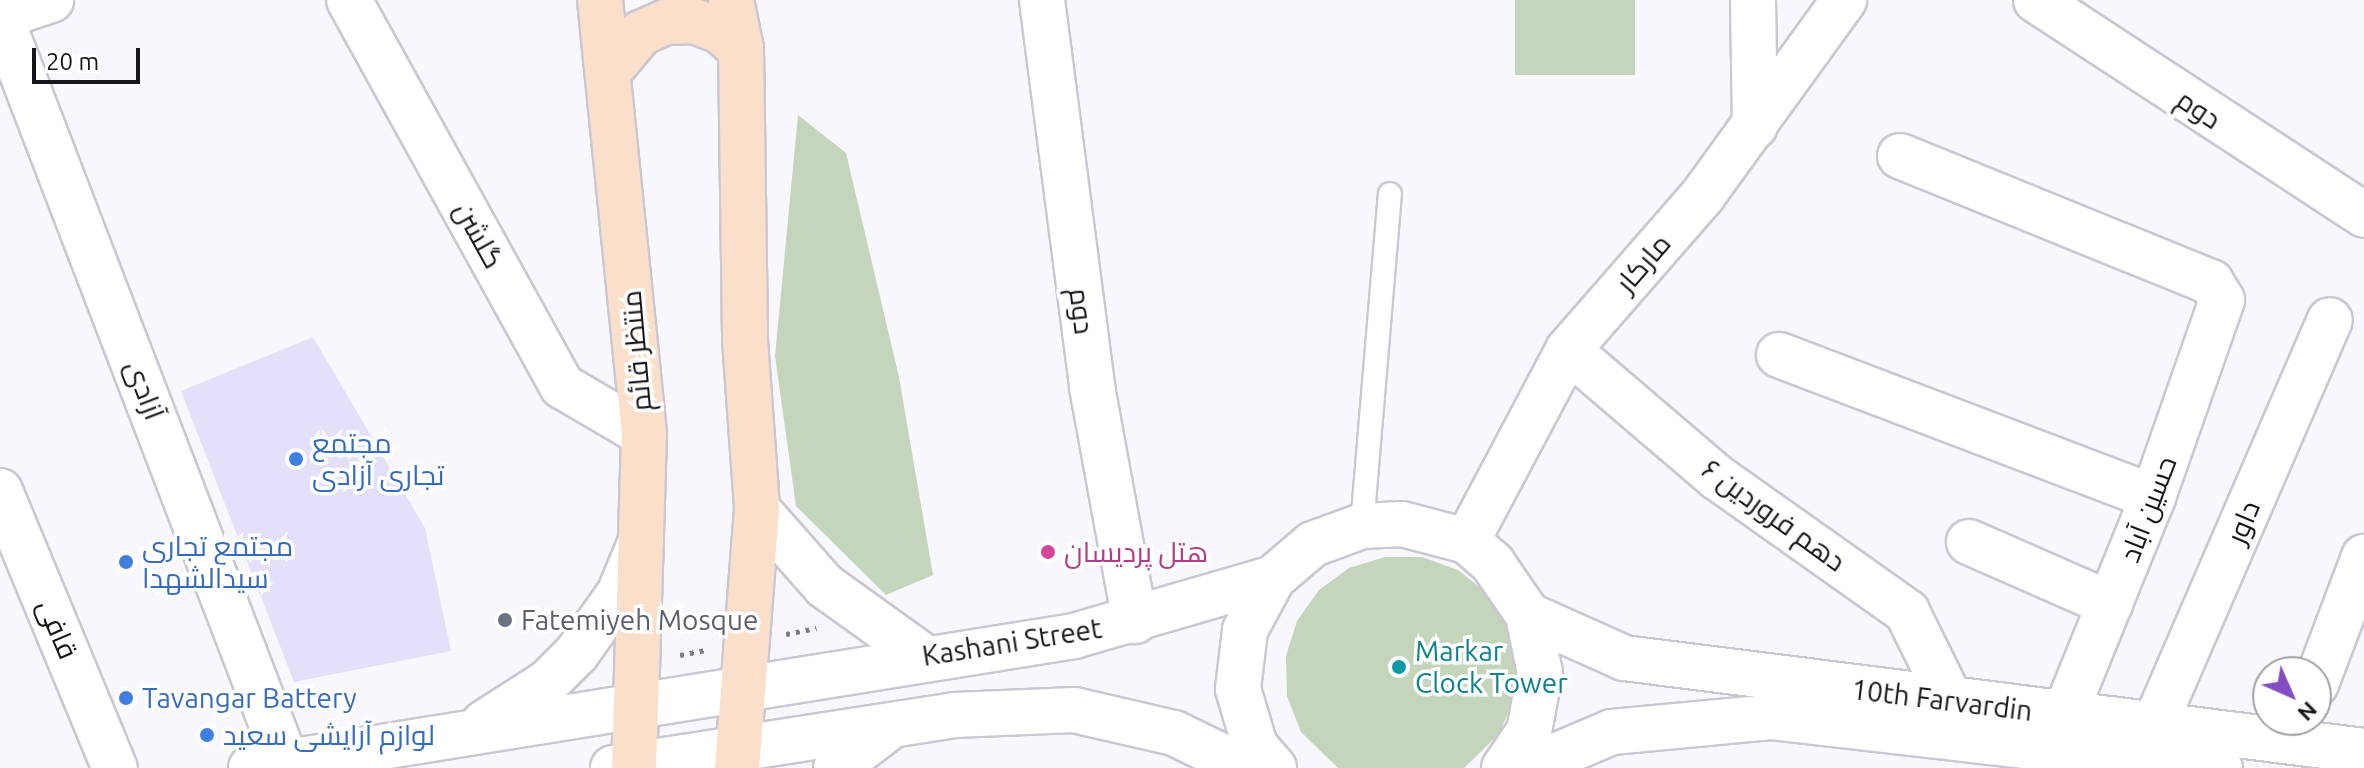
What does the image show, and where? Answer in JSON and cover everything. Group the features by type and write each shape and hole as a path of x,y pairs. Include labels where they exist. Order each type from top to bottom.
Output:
{"main road":[{"name":"منتظر قائم","path":"600,0 644,434 646,527 636,703 627,767"},
{"path":"731,0 741,49 745,340 757,509 748,690 739,757"},
{"path":"609,71 641,33 666,22 694,21 720,31 741,49"}],"street":[{"path":"0,17 51,0"},
{"name":"گلشن","path":"349,0 562,386 644,434"},
{"name":"دوم","path":"1042,0 1092,387 1135,621"},
{"path":"1753,0 1755,126"},
{"name":"مارکار","path":"1467,541 1568,350 1755,126 1844,0"},
{"name":"دوم","path":"2036,0 2364,215"},
{"name":"آزادی","path":"0,17 269,766"},
{"name":"حسین آباد","path":"1900,156 2211,282 2222,300 2153,497 2065,714"},
{"name":"داور","path":"2155,724 2330,320"},
{"name":"دهم فروردین ۶","path":"1568,350 1718,478 1907,612 1951,701"},
{"path":"1779,355 2153,497"},
{"name":"قافی","path":"0,491 115,768"},
{"path":"757,509 825,586 924,657"},
{"path":"1274,768 1255,746 1238,689 1245,630 1273,578 1313,544 1362,526 1437,529 1467,541 1493,564 1528,615 1540,673 1529,731 1504,768"},
{"path":"442,740 516,705 577,653 619,594 646,527"},
{"path":"1969,542 2110,604"},
{"path":"2327,656 2364,557"},
{"name":"Kashani Street","path":"636,703 748,690 1135,621 1273,578"},
{"name":"10th Farvardin","path":"1528,615 1624,658 2065,714 2155,724 2252,729"},
{"path":"269,766 442,740 636,703"},
{"path":"627,767 739,757 894,724 1074,710 1174,733 1246,768"},
{"name":"10th Farvardin","path":"1527,768 1612,732 1770,717 2220,768"},
{"path":"836,768 894,724"},
{"name":"10th Farvardin","path":"2314,736 2364,751"}],"lane":[{"path":"1362,526 1390,194"}],"green space":[{"path":"1515,0 1635,0 1635,75 1515,75"},
{"path":"798,115 846,153 899,377 933,575 886,595 796,506 775,356"},
{"path":"1385,557 1422,557 1458,570 1487,593 1507,624 1517,660 1514,698 1499,734 1464,768 1338,768 1301,732 1287,696 1286,656 1297,621 1319,590 1349,568"}],"building":[{"name":"مجتمع تجاری آزادی","path":"313,337 425,528 451,651 294,682 181,391"}],"place":[{"name":"مجتمع تجاری آزادی","path":"296,459"},
{"name":"هتل پردیسان","path":"1048,552"},
{"name":"مجتمع تجاری سیدالشهدا","path":"126,562"},
{"name":"Fatemiyeh Mosque","path":"505,620"},
{"name":"Markar Clock Tower","path":"1399,667"},
{"name":"Tavangar Battery","path":"126,698"},
{"name":"لوازم آرایشی سعید","path":"207,735"}]}
